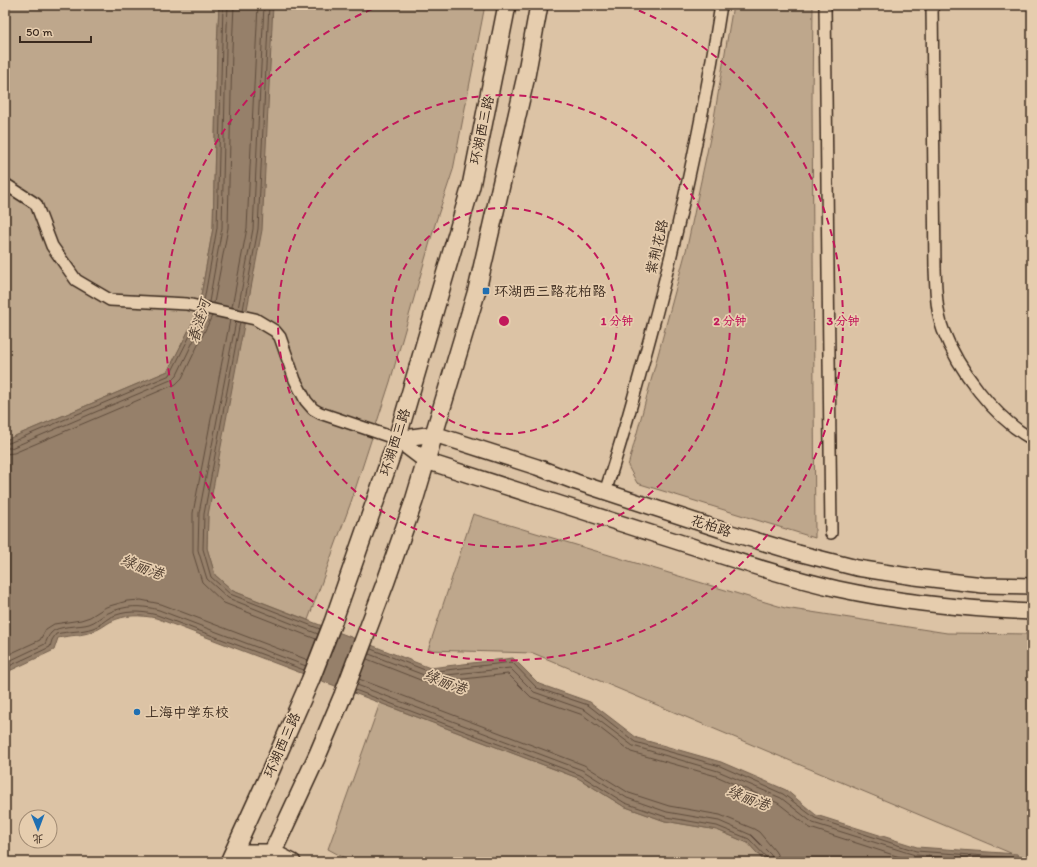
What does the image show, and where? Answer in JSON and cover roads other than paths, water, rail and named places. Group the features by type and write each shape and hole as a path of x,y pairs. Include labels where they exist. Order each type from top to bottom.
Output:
{"main road":[{"name":"环湖西三路","path":"236,859 333,622 397,439 470,186 507,5"},
{"path":"270,857 318,754 343,695 414,501 477,290 526,76 539,5"},
{"name":"花柏路","path":"397,439 434,434 537,467 605,492 798,554 857,568 983,585 1032,586"},
{"name":"花柏路","path":"397,439 426,461 776,573 822,585 886,598 980,610 1032,612"},
{"path":"236,859 270,857 293,862"}],"street":[{"name":"紫荆花路","path":"605,492 643,363 670,260 696,144 721,5"},
{"path":"825,5 831,533"},
{"path":"932,5 935,269 937,303 943,329 955,356 971,382 991,405 1011,424 1032,439"},
{"path":"5,184 36,204 52,246 76,280 110,300 187,304 197,308 255,319 275,331 280,337 295,380 306,401 313,409 320,413 397,439"}],"water":[{"path":"219,5 273,5 262,230 208,515 207,548 215,575 233,591 430,668 513,658 539,684 590,702 637,738 721,762 786,790 816,815 917,847 1017,854 1023,862 765,862 748,843 717,830 665,821 623,806 578,778 156,618 127,616 116,619 90,633 58,638 54,650 5,673 5,439 168,371 198,312 213,228"}],"place":[{"name":"环湖西三路花柏路","path":"486,291"},
{"name":"上海中学东校","path":"137,712"}],"water label":[{"name":"春涟河","path":"199,321"},
{"name":"绿丽港","path":"142,567"},
{"name":"绿丽港","path":"445,682"},
{"name":"绿丽港","path":"748,798"}]}
